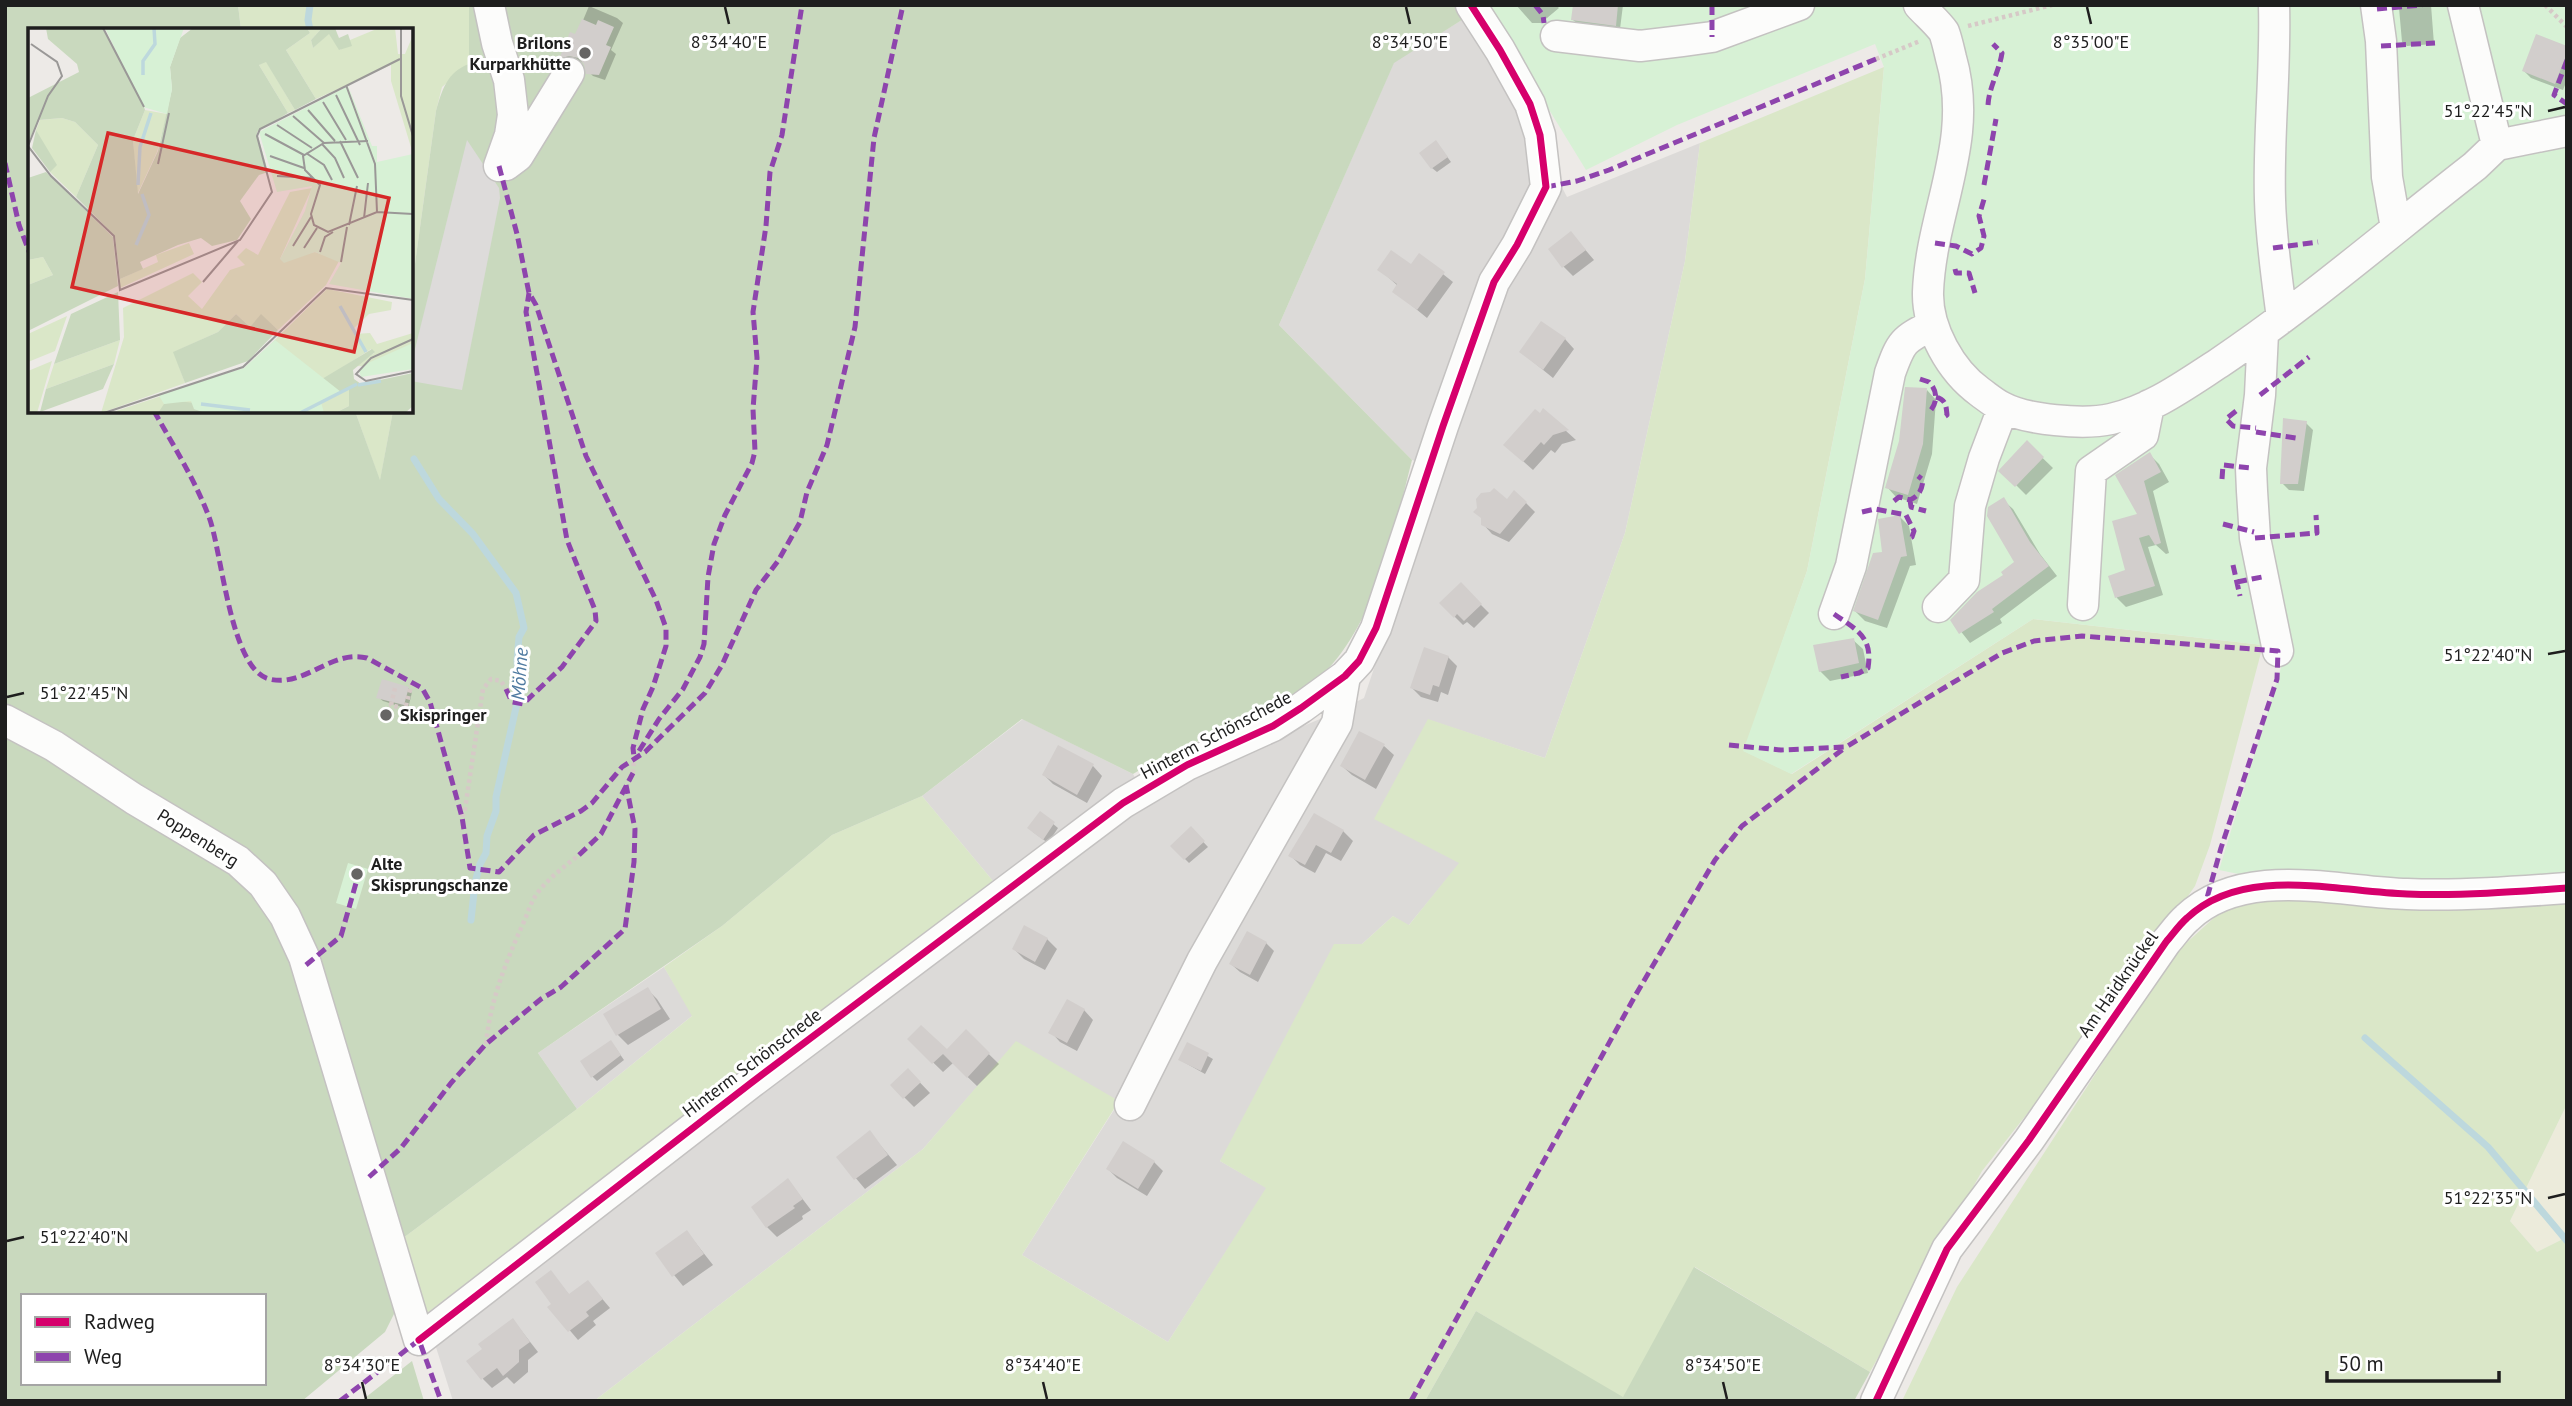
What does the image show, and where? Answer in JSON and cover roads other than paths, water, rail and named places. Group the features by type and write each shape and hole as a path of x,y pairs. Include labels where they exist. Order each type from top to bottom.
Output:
{"street":[{"path":"489,5 509,80 513,115 510,135 499,166 518,156 569,73"},
{"name":"Hinterm Schönschede","path":"419,1340 751,1083 1123,803 1187,765 1273,726 1345,676 1359,661 1376,628 1494,282 1517,245 1546,187 1540,135 1530,104 1471,5"},
{"path":"1556,36 1640,46 1682,41 1712,37 1799,5"},
{"path":"1919,5 1943,32 1954,66 1960,104 1948,187 1931,264 1928,296 1933,325 1949,360 1973,387 2003,408 2042,418 2087,422 2113,418 2179,390 2273,326 2475,166 2497,145 2567,131"},
{"path":"2274,5 2270,199 2273,326 2260,395 2251,468 2255,538 2278,650"},
{"path":"2376,5 2381,41 2387,177 2396,228"},
{"path":"2463,5 2497,145"},
{"path":"1834,614 1852,566 1890,373 1898,350 1909,337 1933,325"},
{"path":"2083,605 2091,471 2143,435 2149,405"},
{"path":"1938,607 1964,580 1970,506 2003,408"},
{"name":"Hinterm Schönschede","path":"1130,1105 1202,961 1337,723 1345,676"},
{"name":"Poppenberg","path":"5,720 54,746 134,799 238,861 263,884 285,916 304,957 419,1340"},
{"name":"Am Haidknückel","path":"1876,1401 1947,1249 2029,1140 2166,942 2187,917 2204,905 2226,896 2251,887 2277,884 2442,895 2567,888"}],"waterway":[{"name":"Möhne","path":"310,5 310,28"},
{"name":"Möhne","path":"414,459 439,499 473,534 516,593 524,628 519,637 517,660 519,694 496,797 496,811 487,836 486,853 475,883 471,920"},
{"path":"2365,1038 2488,1147 2567,1241"}],"place":[{"name":"Brilons Kurparkhütte","path":"585,53"},
{"name":"Skispringer","path":"386,715"},
{"name":"Alte Skisprungschanze","path":"357,874"}]}
